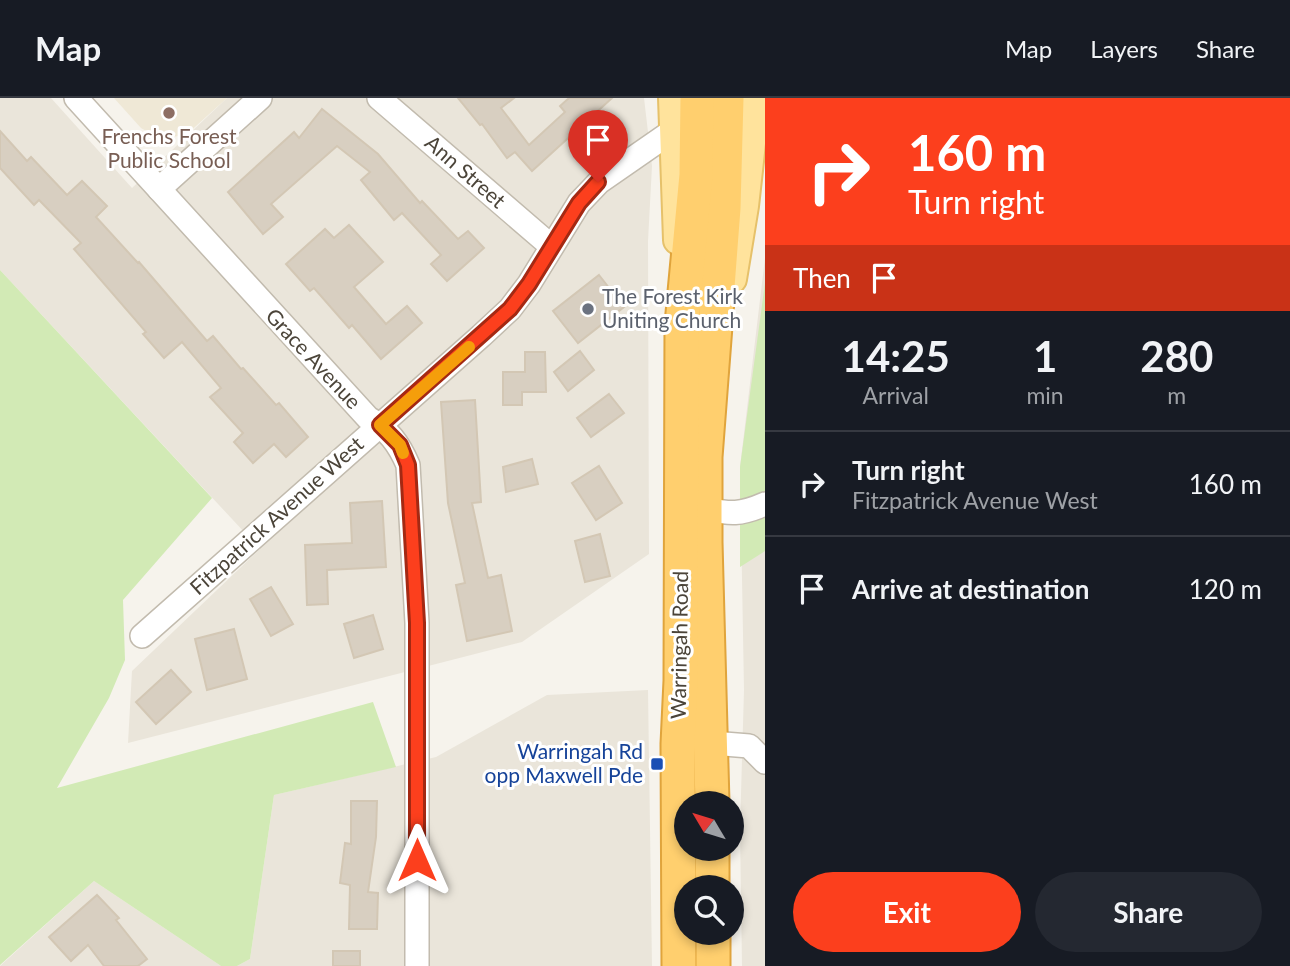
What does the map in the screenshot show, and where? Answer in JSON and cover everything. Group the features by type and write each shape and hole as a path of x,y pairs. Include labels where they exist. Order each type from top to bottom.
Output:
{"highway":[{"name":"Warringah Road","path":"679,966 682,324 696,175 697,98"},
{"name":"Warringah Road","path":"712,791 705,457 724,208 727,98"},
{"path":"678,744 712,743"},
{"path":"713,945 713,966"}],"main road":[{"name":"Warringah Road","path":"673,98 682,324"},
{"name":"Warringah Road","path":"712,375 744,206 756,98"}],"street":[{"name":"Grace Avenue","path":"76,98 330,378 368,418 380,425 400,445 408,465 417,623 417,966"},
{"path":"159,189 260,98"},
{"name":"Ann Street","path":"379,98 551,246"},
{"name":"Fitzpatrick Avenue West","path":"142,636 510,309 529,284 579,203 598,182 674,130"},
{"path":"705,509 732,515 748,512 765,504"},
{"path":"712,743 748,746 765,762"}],"shaded area":[{"path":"0,98 51,98 132,188 227,98 644,98 652,166 648,241 649,554 522,642 128,743 132,671 260,549 0,270"},
{"name":"Frenchs Forest Public School","path":"114,98 227,98 186,135 164,138 141,128"},
{"path":"765,258 765,966 742,966 744,875 741,875 740,861 744,861 744,791 741,791 744,690 740,467"},
{"path":"648,690 652,966 237,966 250,959 274,795 436,757 547,695"},
{"path":"94,881 221,966 0,966"}],"green space":[{"path":"0,270 212,498 123,600 125,660 109,698 57,788 373,702 396,767 274,795 250,959 237,966 221,966 94,881 0,965"},
{"path":"765,283 765,551 740,567 740,467"}],"building":[{"path":"458,98 514,98 501,108 529,145 565,112 560,106 569,98 612,98 532,171 515,152 507,158 482,124 480,125"},
{"path":"322,109 378,154 420,203 422,201 458,239 468,231 484,248 447,281 431,264 441,255 402,213 394,220 361,180 370,172 337,146 271,204 283,217 263,234 228,192 294,132 299,138"},
{"path":"0,131 27,161 31,157 67,195 82,181 107,206 96,217 207,341 213,336 241,369 243,368 276,405 279,403 308,437 286,457 274,444 253,463 234,442 243,433 210,397 221,388 182,342 164,358 143,334 146,332 74,249 81,243 39,200 34,205 0,168"},
{"path":"349,225 383,262 354,287 386,324 407,306 422,323 381,359 352,325 349,328 314,288 310,291 286,264 325,229 334,238"},
{"name":"The Forest Kirk Uniting Church","path":"599,275 624,307 578,343 553,311"},
{"path":"580,351 594,370 568,391 554,372"},
{"path":"525,352 545,352 546,392 522,392 522,405 503,405 503,372 525,372"},
{"path":"609,394 624,413 591,437 577,418"},
{"path":"475,400 481,502 472,503 488,578 501,575 512,631 467,641 456,585 465,583 448,503 441,402"},
{"path":"532,459 538,484 506,492 503,467"},
{"path":"599,466 622,503 596,520 572,483"},
{"path":"382,501 386,567 327,570 328,604 307,605 305,545 352,543 350,503"},
{"path":"600,534 610,576 585,582 575,541"},
{"path":"271,587 293,624 271,636 250,599"},
{"path":"373,615 383,649 354,658 344,624"},
{"path":"234,629 247,679 207,690 195,639"},
{"path":"171,670 191,692 156,724 136,702"},
{"path":"351,801 377,801 376,837 368,892 378,893 377,929 349,929 350,885 340,883 345,843 351,844"},
{"path":"97,895 119,918 116,920 147,959 138,966 104,966 88,945 71,961 49,937"},
{"path":"333,951 360,951 360,966 333,966"}],"slow traffic":[{"path":"403,453 400,445 380,425 469,347"}],"place":[{"name":"Frenchs Forest Public School","path":"169,113"},
{"name":"The Forest Kirk Uniting Church","path":"588,309"},
{"name":"Warringah Rd opp Maxwell Pde","path":"657,764"}],"route":[{"path":"417,860 417,623 408,465 400,445 380,425 510,309 529,284 579,203 598,182"}]}
